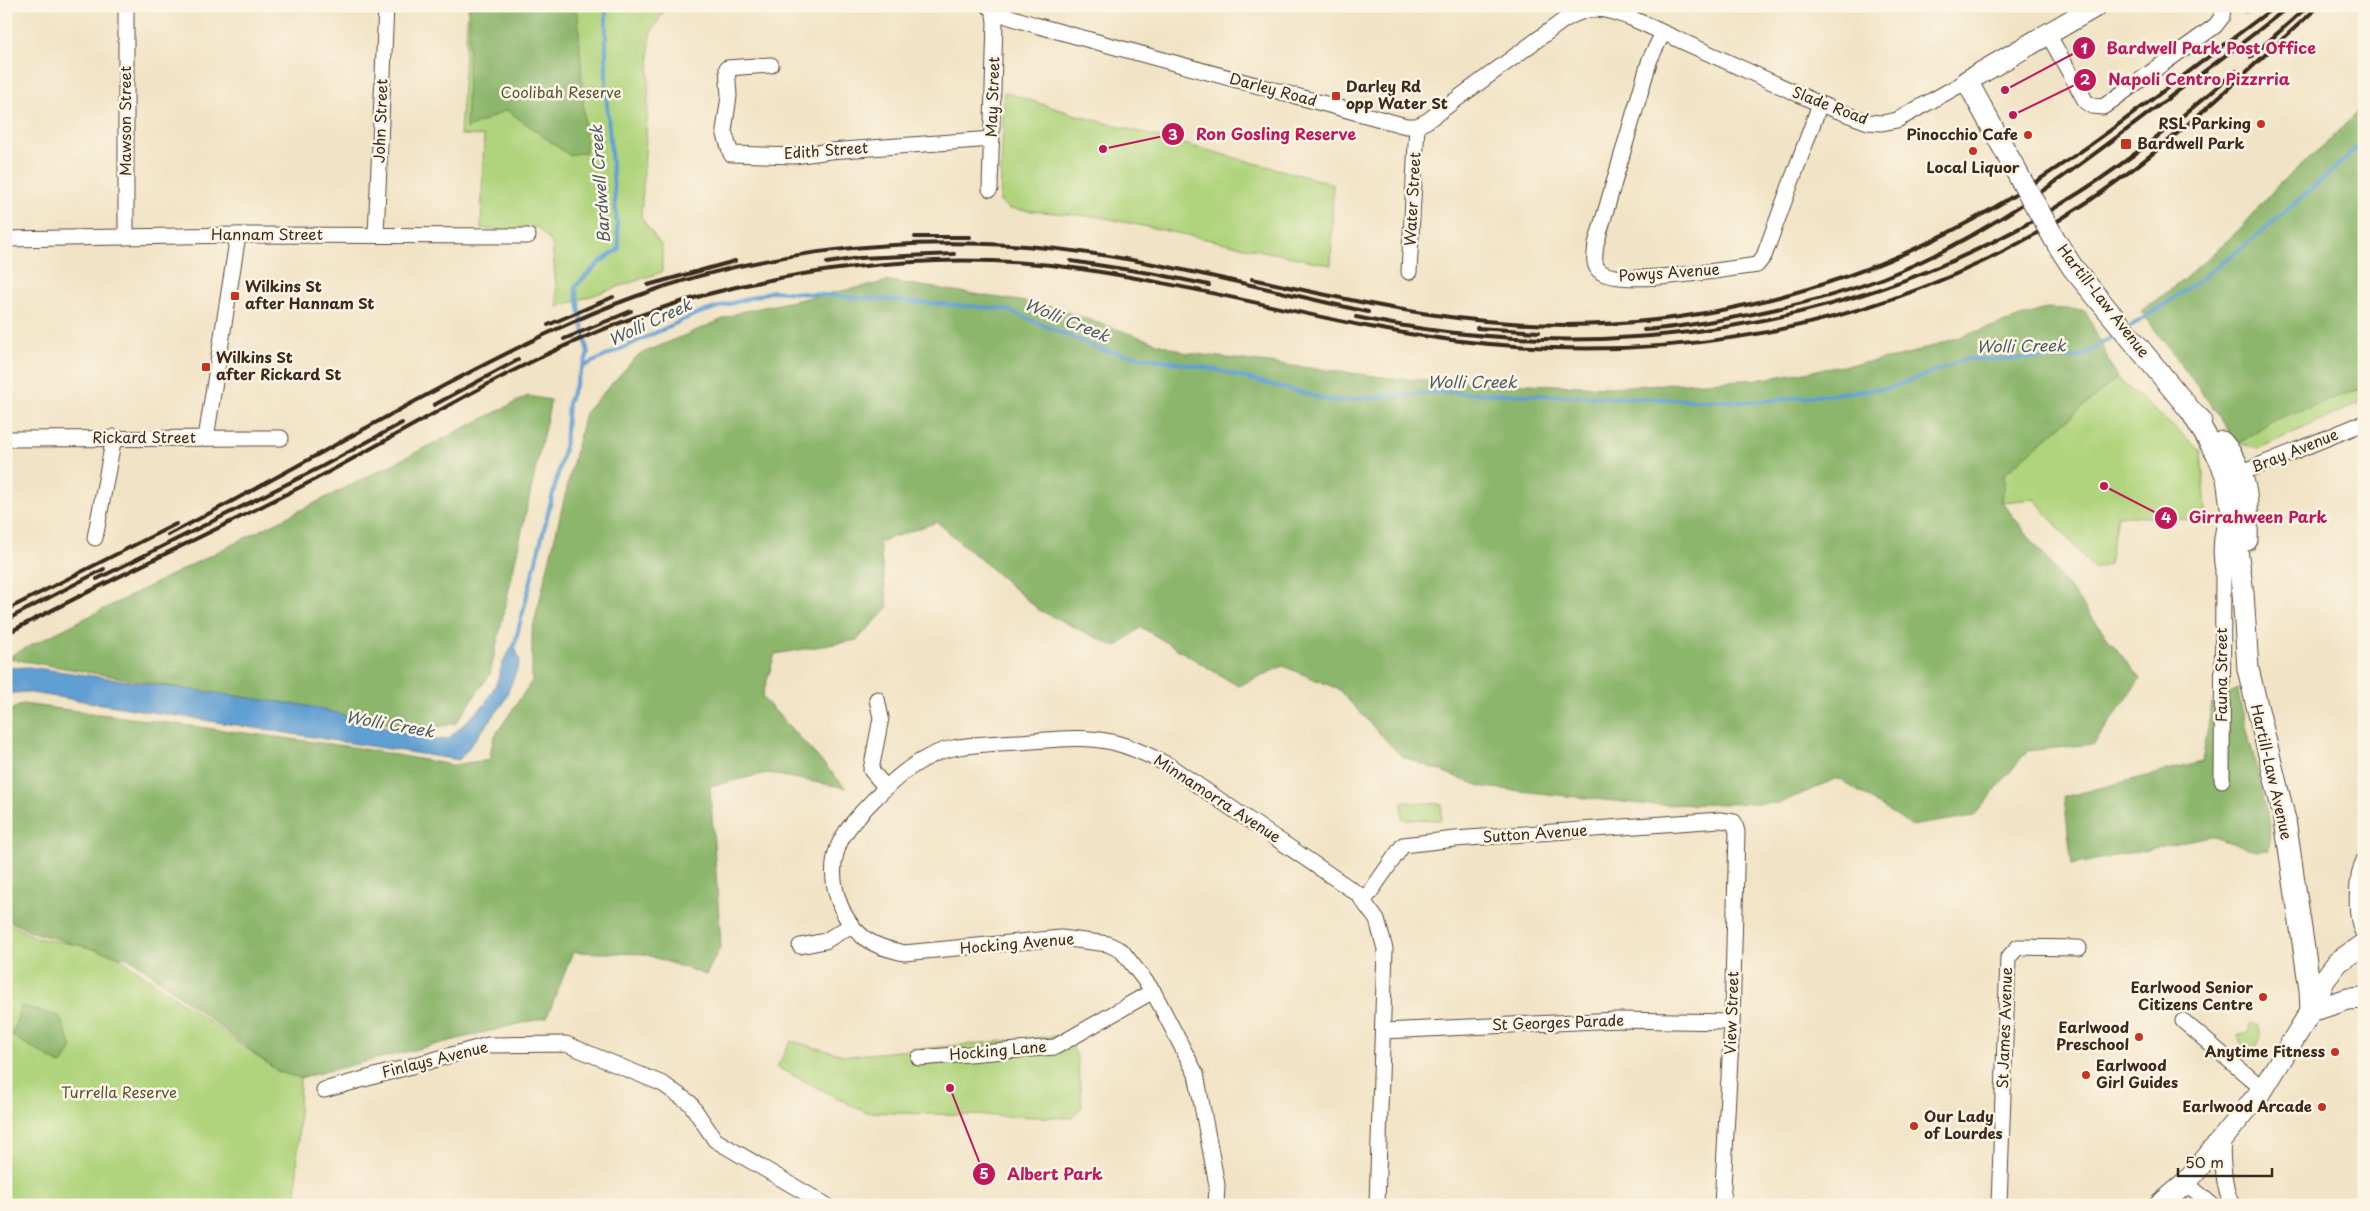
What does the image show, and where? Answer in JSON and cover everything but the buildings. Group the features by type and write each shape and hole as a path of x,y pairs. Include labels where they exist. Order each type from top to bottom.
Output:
{"main road":[{"name":"Slade Road","path":"1967,81 2096,6"},
{"name":"Hartill-Law Avenue","path":"1967,81 2058,246 2191,411 2219,458 2246,490 2246,579 2243,593 2248,669 2285,820 2310,990 2311,1012"},
{"name":"Hartill-Law Avenue","path":"2234,475 2231,506 2231,568 2243,593"},
{"path":"2160,1205 2186,1183 2263,1089 2311,1012 2325,979 2338,962 2364,944"},
{"path":"2311,1012 2348,999 2364,998"}],"street":[{"name":"Mawson Street","path":"126,6 126,236"},
{"name":"John Street","path":"376,235 386,6"},
{"path":"2048,34 2086,102 2096,107 2103,107 2215,26 2222,17 2223,6"},
{"name":"Darley Road","path":"991,7 1035,25 1399,124 1417,126"},
{"name":"May Street","path":"990,189 995,22 991,7"},
{"path":"1417,126 1564,20 1589,7 1612,8"},
{"name":"Slade Road","path":"1612,8 1820,104 1862,121 1882,123 1904,116 1967,81"},
{"name":"Powys Avenue","path":"1663,33 1650,59 1596,244 1594,262 1600,272 1612,278 1669,276 1757,265 1764,256 1820,104"},
{"name":"Edith Street","path":"772,65 728,68 729,96 724,132 731,154 794,156 830,151 992,140"},
{"name":"Water Street","path":"1409,272 1417,126"},
{"name":"Hannam Street","path":"6,239 238,235 528,236"},
{"path":"206,438 238,235"},
{"name":"Bray Avenue","path":"2234,475 2364,422"},
{"path":"96,538 114,438"},
{"name":"Rickard Street","path":"6,439 281,438"},
{"name":"Fauna Street","path":"2222,780 2231,568"},
{"path":"877,699 882,718 871,770 886,788"},
{"name":"Minnamorra Avenue","path":"850,926 837,893 834,879 837,848 854,821 886,788 920,761 952,748 1076,738 1111,742 1142,751 1168,765 1344,883 1364,901 1377,920 1385,949 1384,1031 1375,1203"},
{"name":"Sutton Avenue","path":"1364,901 1403,845 1455,839 1720,820 1734,822"},
{"name":"View Street","path":"1722,1205 1732,1022 1737,832 1734,822"},
{"path":"2364,860 2360,867 2358,904 2360,928 2364,934"},
{"path":"800,946 825,941 850,926"},
{"name":"Hocking Avenue","path":"850,926 880,948 904,953 1061,938 1108,944 1122,951 1136,966 1153,991 1196,1074 1217,1185 1216,1205"},
{"name":"St James Avenue","path":"1999,1205 2008,958 2018,947 2079,948"},
{"name":"Hocking Lane","path":"919,1058 1055,1047 1153,991"},
{"name":"St Georges Parade","path":"1384,1031 1617,1020 1732,1022"},
{"path":"2183,1021 2263,1089"},
{"name":"Finlays Avenue","path":"324,1090 488,1045 566,1044 663,1084 690,1103 715,1140 821,1204"},
{"path":"2222,1140 2228,1192 2233,1205"},
{"path":"2186,1183 2212,1205"}],"green space":[{"name":"Coolibah Reserve","path":"468,6 667,6 650,34 641,217 662,247 662,272 558,307 552,243 537,227 518,233 481,228 484,136 460,135"},
{"path":"470,6 568,6 578,13 586,152 569,155 507,110 466,129"},
{"path":"2236,6 2257,6 2244,16"},
{"path":"1004,92 1076,115 1333,184 1331,265 1100,217 1009,209 1000,202"},
{"path":"2364,105 2364,387 2271,421 2237,445 2218,414 2141,311 2183,280 2238,231 2279,184 2331,139"},
{"path":"890,281 1045,305 1187,353 1399,379 1608,387 1762,379 1899,357 2048,308 2085,310 2117,378 2005,473 2002,502 2140,679 2094,744 2027,751 1974,816 1911,826 1838,778 1780,803 1651,805 1483,787 1401,756 1338,689 1283,666 1238,686 1141,627 1116,647 1039,610 937,522 879,542 888,608 857,640 775,654 762,697 846,788 767,773 710,786 721,946 706,975 644,954 573,952 547,1017 300,1078 279,1072 133,960 28,931 6,919 6,712 23,704 352,747 452,765 489,760 494,737 532,681 532,632 585,413 638,355 740,312"},
{"path":"2117,378 2201,451 2207,521 2117,515 2109,564 2094,569 2034,499 2002,502 2005,473"},
{"path":"2364,388 2364,401 2257,449 2236,442 2268,419"},
{"path":"528,396 551,400 490,674 456,723 425,730 6,658"},
{"path":"2237,689 2270,824 2269,850 2257,851 2210,836 2072,865 2064,797 2202,762 2212,703"},
{"path":"1402,802 1442,804 1441,820 1402,819"},
{"name":"Turrella Reserve","path":"6,922 36,938 109,950 279,1072 300,1078 296,1205 6,1205"},
{"path":"21,1006 59,1016 72,1047 62,1065 12,1036"},
{"path":"2252,1023 2258,1026 2261,1035 2254,1050 2245,1049 2237,1036 2247,1033 2250,1028 2248,1026"},
{"path":"1066,1035 1077,1056 1082,1106 1072,1118 865,1112 777,1067 791,1041 847,1056"}],"water":[{"path":"514,643 520,662 503,704 459,760 25,692 6,694 6,668 29,667 314,707 434,740 448,739 485,704 497,682 503,662"}],"waterway":[{"name":"Bardwell Creek","path":"514,647 565,446 568,403 588,354 575,287 599,263 619,249 606,92 606,6"},
{"name":"Wolli Creek","path":"2129,327 2161,307 2222,263 2280,216 2364,141"},
{"name":"Wolli Creek","path":"582,367 696,314 773,291 1005,309 1102,350 1213,369 1333,401 1439,392 1757,402 1890,388 1966,359 2078,358 2119,333"}],"railway":[{"path":"1252,279 1348,300 1445,317 1511,323 1571,325 1631,322 1691,315 1750,304 1809,289 1866,269 1921,246 2014,196 2129,117 2276,6"},
{"path":"1644,330 1709,322 1799,304 1866,284 1922,261 1995,222 2065,175 2228,54 2289,6"},
{"path":"2251,57 2308,6"},
{"path":"6,634 310,482 475,391 559,348 672,304 724,290 802,274 912,262 968,260 1053,265 1153,281 1365,326 1460,341 1554,348 1648,347 1740,337 1831,317 1920,289 2006,250 2089,201 2120,179 2178,132 2319,6"},
{"path":"1356,317 1450,332 1544,339 1638,337 1731,326 1823,306 1912,277 1999,239 2102,178 2161,134 2236,71"},
{"path":"915,237 970,237"},
{"path":"168,535 449,383 563,326 610,306 679,282 725,269 772,259 819,252 915,244 963,243 1055,249 1145,262 1190,271 1368,312"},
{"path":"827,263 859,258 954,254"},
{"path":"648,285 735,261"},
{"path":"1071,261 1156,274 1209,285"},
{"path":"548,325 613,297"},
{"path":"564,339 631,311"},
{"path":"1477,328 1539,332"},
{"path":"434,405 518,360"},
{"path":"97,579 321,467 402,423"},
{"path":"6,610 176,524"},
{"path":"6,620 104,569"}],"place":[{"name":"Bardwell Park Post Office","path":"2005,90"},
{"name":"Darley Rd opp Water St","path":"1336,96"},
{"name":"Napoli Centro Pizzrria","path":"2013,115"},
{"name":"RSL Parking","path":"2261,124"},
{"name":"Pinocchio Cafe","path":"2028,135"},
{"name":"Bardwell Park","path":"2126,144"},
{"name":"Ron Gosling Reserve","path":"1103,149"},
{"name":"Local Liquor","path":"1973,151"},
{"name":"Wilkins St after Hannam St","path":"235,296"},
{"name":"Wilkins St after Rickard St","path":"206,367"},
{"name":"Girrahween Park","path":"2104,486"},
{"name":"Earlwood Senior Citizens Centre","path":"2263,997"},
{"name":"Earlwood Preschool","path":"2139,1037"},
{"name":"Anytime Fitness","path":"2335,1052"},
{"name":"Earlwood Girl Guides","path":"2086,1075"},
{"name":"Albert Park","path":"950,1088"},
{"name":"Earlwood Arcade","path":"2322,1107"},
{"name":"Our Lady of Lourdes","path":"1914,1126"}]}
